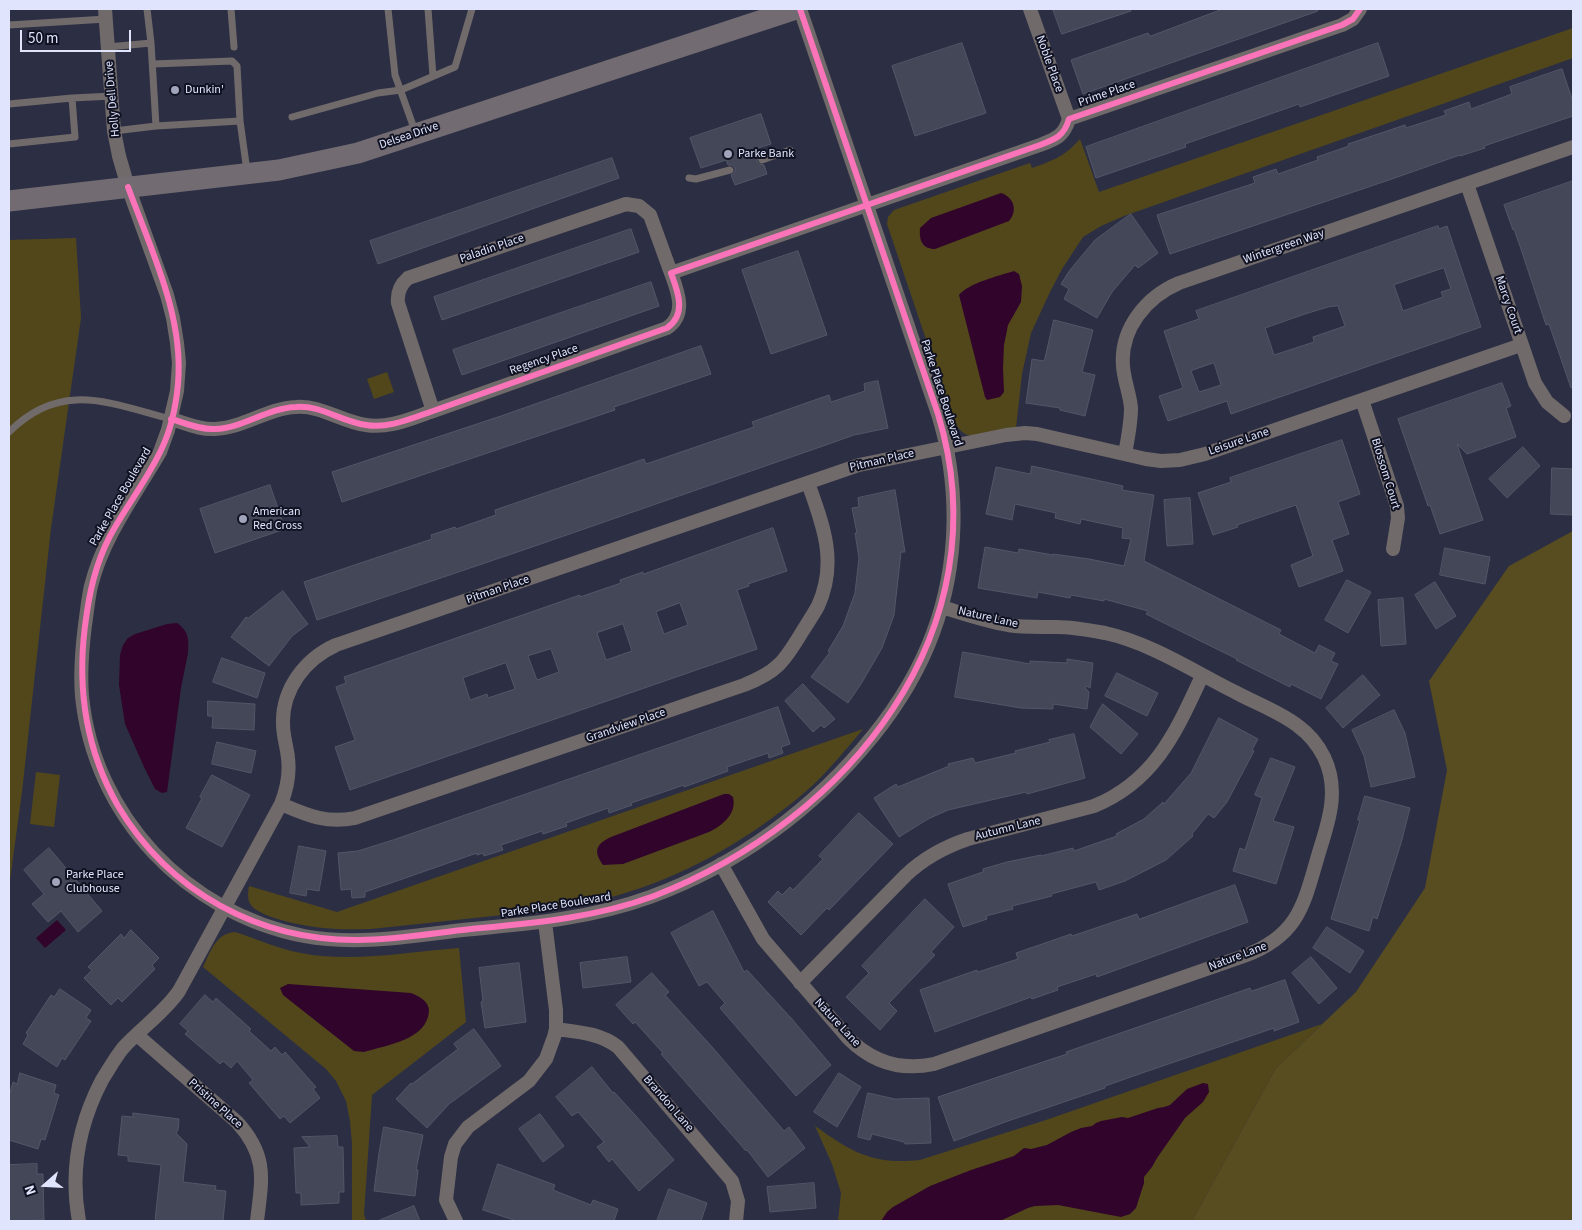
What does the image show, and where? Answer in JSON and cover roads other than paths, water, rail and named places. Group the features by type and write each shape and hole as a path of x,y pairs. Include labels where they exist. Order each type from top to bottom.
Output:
{"main road":[{"name":"Delsea Drive","path":"9,201 248,174 300,166 358,153 796,9"}],"street":[{"name":"Parke Place Boulevard","path":"128,187 164,287 175,327 178,349 178,372 177,390 166,438 160,452 102,553 93,579 81,658 82,699 88,732 107,784 126,818 144,842 171,872 190,887 224,908 250,920 278,930 306,936 345,940 379,939 545,922 627,905 676,887 721,864 761,840 798,813 832,782 864,747 895,707 916,672 942,607 949,569 953,522 952,480 947,447 938,414 800,9"},
{"name":"Noble Place","path":"1030,9 1069,118"},
{"name":"Prime Place","path":"866,206 1050,141 1060,136 1066,128 1069,118 1342,25 1353,19 1360,9"},
{"name":"Holly Dell Drive","path":"105,14 113,96 114,131 128,187"},
{"name":"Wintergreen Way","path":"1125,454 1131,413 1123,368 1124,351 1134,321 1148,302 1158,294 1179,283 1573,147"},
{"name":"Marcy Court","path":"1467,184 1538,390 1552,408 1564,416"},
{"name":"Paladin Place","path":"433,411 398,303 400,286 408,278 626,204 639,206 650,215 671,273"},
{"path":"671,273 866,206"},
{"name":"Regency Place","path":"171,419 190,425 216,429 274,411 304,406 365,425 381,426 402,421 667,328 676,319 680,308 679,295 671,273"},
{"name":"Leisure Lane","path":"947,447 1025,433 1161,461 1192,458 1521,345"},
{"name":"Blossom Court","path":"1362,400 1397,506 1398,518 1393,549"},
{"name":"Pitman Place","path":"224,908 281,804 286,789 289,772 283,723 291,689 301,671 322,653 336,645 868,462 947,447"},
{"name":"Grandview Place","path":"281,804 311,817 338,821 355,818 744,685 768,674 782,663 818,606 826,577 828,560 826,541 822,523 808,483"},
{"name":"Nature Lane","path":"721,864 757,931 848,1038 868,1054 892,1064 906,1066 934,1064 1244,956 1262,949 1275,941 1293,922 1306,896 1331,813 1332,791 1330,774 1321,751 1312,739 1298,726 1147,648 1112,635 1076,628 1007,625 942,607"},
{"name":"Autumn Lane","path":"800,983 906,875 933,854 962,841 1094,806 1110,799 1132,784 1152,766 1164,750 1182,719 1202,676"},
{"path":"79,1221 75,1180 76,1159 83,1127 91,1103 110,1067 122,1050 175,997 224,908"},
{"path":"456,1221 446,1200 451,1157 455,1144 468,1127 530,1081 542,1066 549,1053 556,1029 556,1002 545,922"},
{"name":"Brandon Lane","path":"556,1029 590,1034 608,1040 618,1047 732,1181 738,1201 736,1221"},
{"name":"Pristine Place","path":"137,1035 237,1122 250,1139 258,1154 262,1175 257,1221"}],"lane":[{"path":"147,9 152,43 156,126"},
{"path":"231,9 234,46"},
{"path":"388,9 396,75 416,134"},
{"path":"428,9 433,76"},
{"path":"292,117 378,93 401,90 455,67 472,9"},
{"path":"9,25 105,14"},
{"path":"108,47 152,43"},
{"path":"153,64 232,61 237,66 240,121 248,174"},
{"path":"9,104 113,96"},
{"path":"9,144 76,137 72,98"},
{"path":"114,131 156,126 240,121"},
{"path":"762,160 790,150"},
{"path":"689,178 696,179 730,170"},
{"path":"9,432 19,422 34,412 54,404 82,399 171,419"}],"place":[{"name":"Dunkin'","path":"175,90"},
{"name":"Parke Bank","path":"728,154"},
{"name":"American Red Cross","path":"243,519"},
{"name":"Parke Place Clubhouse","path":"56,882"}]}
